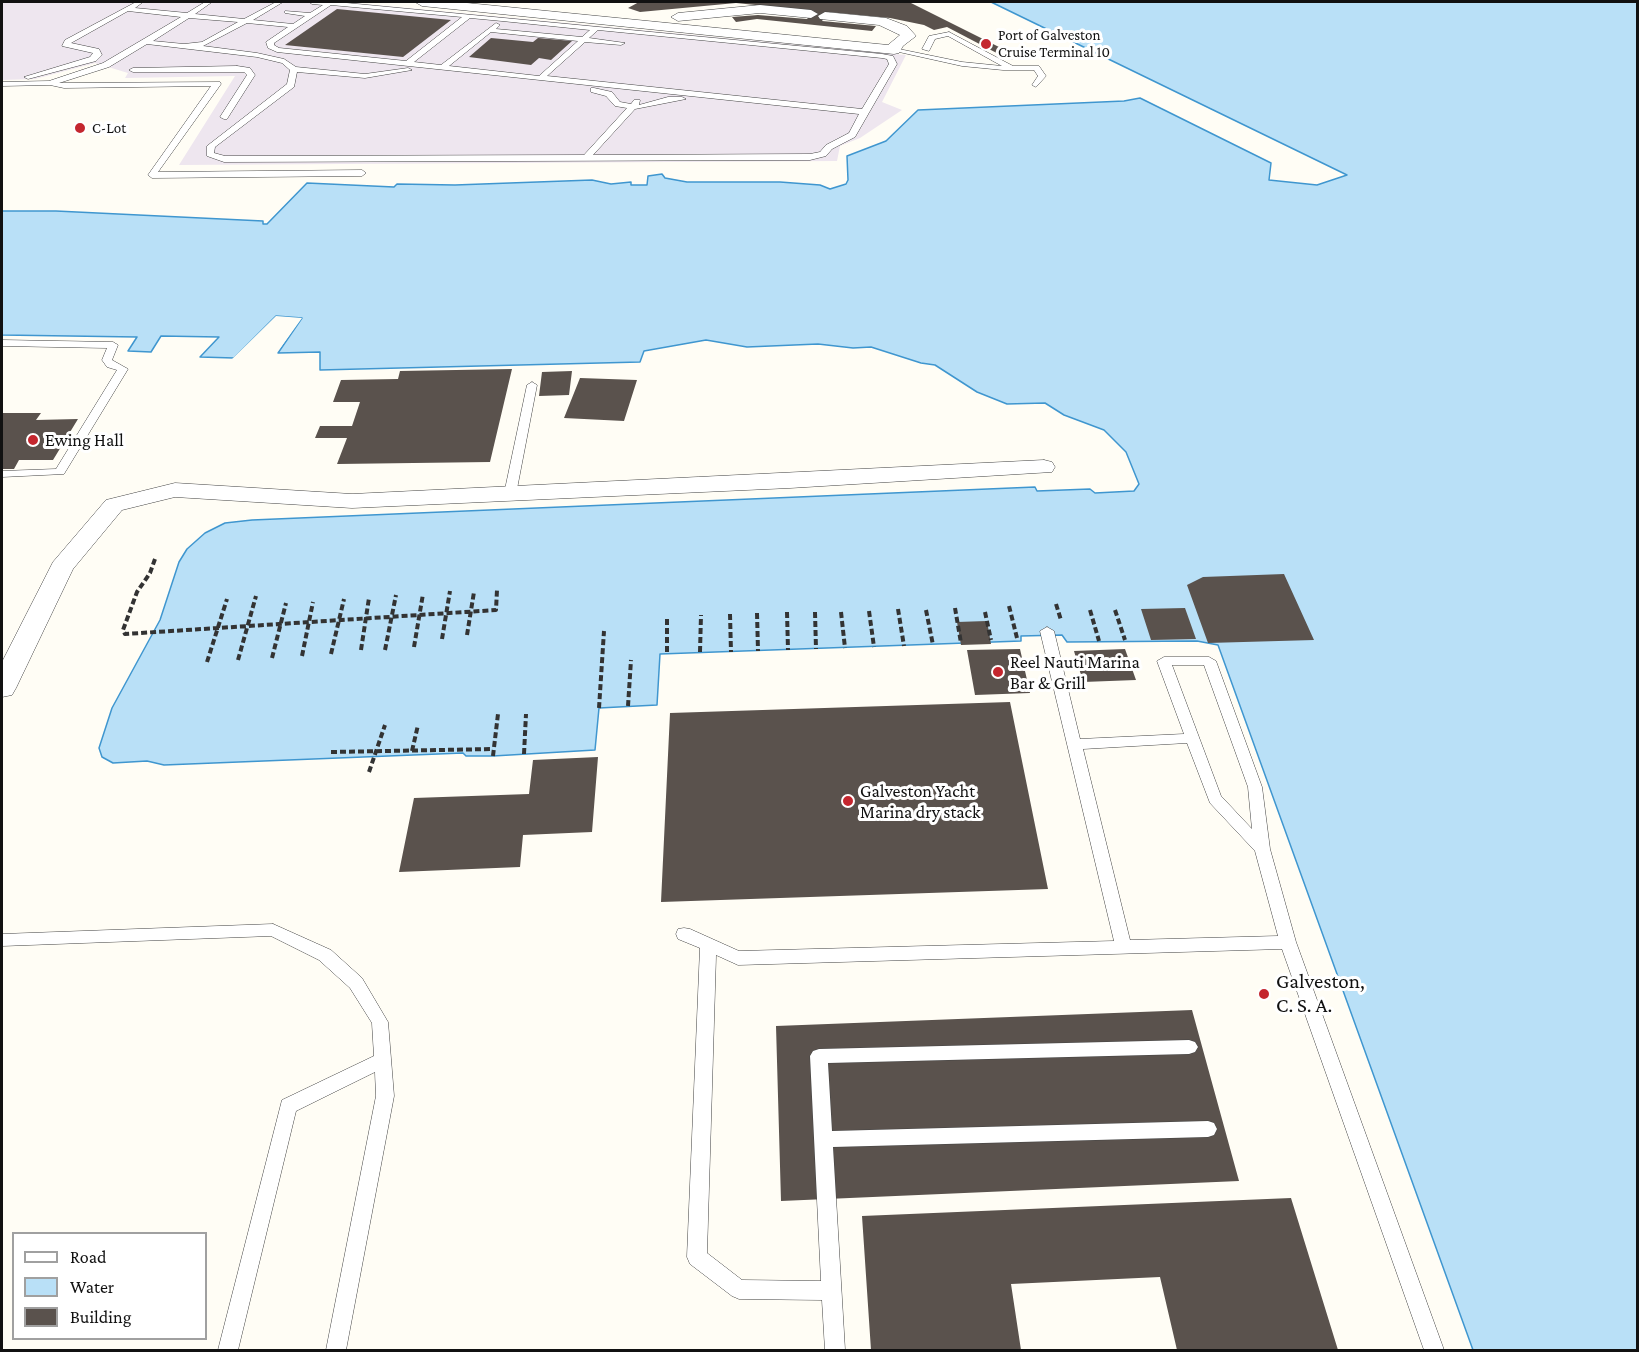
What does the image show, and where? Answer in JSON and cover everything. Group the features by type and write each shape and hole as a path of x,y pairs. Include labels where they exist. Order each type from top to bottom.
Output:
{"street":[{"path":"422,2 485,3 533,7 566,2"},
{"path":"485,3 626,22 895,47 909,36 902,29 881,21 759,9 626,22"},
{"path":"2,688 62,567 114,505 175,490 352,501 790,482 1044,467"}],"lane":[{"path":"2,77 28,77 93,59 98,55 96,51 66,46 68,42 140,2"},
{"path":"50,83 106,65 210,2"},
{"path":"184,46 204,44 280,2"},
{"path":"294,69 291,85 211,146 210,154 224,159 810,157 823,154 829,147 852,135 893,64 891,58 312,2"},
{"path":"330,3 270,42 271,46 277,50 648,89 863,115"},
{"path":"126,9 294,26"},
{"path":"287,12 312,15"},
{"path":"406,64 468,16"},
{"path":"443,68 502,19"},
{"path":"541,78 596,28"},
{"path":"489,30 621,43"},
{"path":"926,53 932,38 949,34 1000,59 1012,68"},
{"path":"145,42 279,60 294,69 365,75 402,70 591,89 609,94 618,104 633,106 653,104 668,99 682,99 863,115"},
{"path":"895,47 963,64 1036,68 1042,76 1036,85"},
{"path":"133,70 255,68 279,60"},
{"path":"224,117 255,68"},
{"path":"2,84 50,83 64,86 217,84 152,175 362,173"},
{"path":"586,158 648,89"},
{"path":"2,343 112,345 107,360 111,365 123,369 60,472 2,474"},
{"path":"510,494 532,385"},
{"path":"1047,631 1124,947"},
{"path":"1262,849 1215,799 1164,661 1209,660 1255,787 1262,849 1288,942 1434,1350"},
{"path":"1075,744 1193,738"},
{"path":"2,940 273,930 325,955 356,983 380,1022 385,1096 336,1350"},
{"path":"684,934 738,958 1288,942"},
{"path":"708,944 697,1257 739,1289 831,1291"},
{"path":"835,1350 819,1056 1189,1047"},
{"path":"228,1350 288,1106 382,1060"},
{"path":"823,1139 1208,1129"}],"path":[{"path":"155,559 150,573 137,592 123,630 125,634 496,610 497,590"},
{"path":"442,639 450,591"},
{"path":"467,635 474,592"},
{"path":"414,646 423,594"},
{"path":"385,650 396,595"},
{"path":"238,660 256,596"},
{"path":"361,650 369,598"},
{"path":"207,662 227,599"},
{"path":"331,654 344,599"},
{"path":"302,656 313,602"},
{"path":"272,658 286,603"},
{"path":"1009,606 1017,639"},
{"path":"955,608 961,643"},
{"path":"898,609 904,646"},
{"path":"926,610 933,645"},
{"path":"1090,610 1099,641"},
{"path":"1115,610 1125,640"},
{"path":"869,611 874,647"},
{"path":"787,612 788,650"},
{"path":"814,612 816,649"},
{"path":"841,612 845,648"},
{"path":"985,612 991,640"},
{"path":"757,613 758,651"},
{"path":"730,614 731,652"},
{"path":"700,652 701,615"},
{"path":"667,619 667,653"},
{"path":"599,708 604,631"},
{"path":"628,706 632,660"},
{"path":"493,756 498,714"},
{"path":"524,754 526,714"},
{"path":"369,772 385,725"},
{"path":"412,751 418,725"},
{"path":"331,752 493,749"}],"shaded area":[{"path":"2,2 344,2 906,55 882,102 902,110 860,138 840,146 837,161 179,165 235,76 125,78 128,73 95,63 35,79 2,80"}],"water":[{"path":"991,2 1637,2 1637,1350 1473,1350 1218,645 1197,641 1067,642 1062,635 1021,636 1021,641 660,654 657,705 599,708 595,750 493,756 466,756 463,753 164,765 147,761 113,763 102,757 99,748 112,708 160,620 179,562 187,549 205,533 225,523 1035,487 1037,491 1090,489 1095,493 1134,491 1139,484 1126,452 1104,430 1064,415 1045,403 1007,404 977,392 935,365 921,363 871,347 853,348 818,344 747,347 706,340 644,351 640,362 320,370 320,352 278,353 302,318 276,316 234,358 200,357 219,337 161,336 151,352 128,351 137,337 2,335 2,211 56,211 263,221 263,224 267,224 307,183 394,187 397,184 455,185 592,180 611,184 631,182 631,185 647,185 648,176 662,174 665,178 687,182 780,182 820,185 830,189 846,184 848,180 847,156 886,141 918,110 1124,101 1140,98 1271,163 1269,180 1317,185 1347,175"}],"pier":[{"path":"276,316 302,318 276,354 297,321 277,319 236,360 230,361"}],"building":[{"path":"639,2 909,2 1019,57 1010,60 947,27 934,30 924,25 890,18 828,12 822,21 876,26 872,31 757,19 736,22 732,17 758,15 807,19 814,11 736,3 640,12 628,8"},
{"path":"337,9 451,20 403,57 285,45"},
{"path":"491,38 533,42 538,38 572,41 551,60 539,58 531,65 469,57"},
{"path":"512,369 490,462 337,464 347,438 315,438 320,426 352,426 360,402 333,402 341,380 398,379 400,371"},
{"path":"572,371 569,395 539,396 542,372"},
{"path":"580,378 637,380 624,421 564,418"},
{"name":"Ewing Hall","path":"2,413 41,413 36,420 78,419 53,460 19,460 14,469 2,469"},
{"path":"1284,574 1314,640 1208,643 1187,585 1203,577"},
{"path":"1185,608 1196,639 1151,640 1141,609"},
{"path":"987,621 991,644 961,645 957,622"},
{"name":"Reel Nauti Marina Bar & Grill","path":"1020,649 1030,693 975,695 967,650"},
{"path":"1125,649 1136,680 1083,682 1074,651"},
{"name":"Galveston Yacht Marina dry stack","path":"1010,702 1048,889 661,902 670,713"},
{"path":"598,757 592,832 523,835 520,867 399,872 414,798 529,794 533,760"},
{"path":"1192,1010 1239,1181 781,1201 776,1026"},
{"path":"1291,1198 1338,1350 1177,1350 1160,1277 1011,1284 1021,1350 871,1350 862,1216"}],"place":[{"name":"Port of Galveston Cruise Terminal 10","path":"986,44"},
{"name":"C-Lot","path":"80,128"},
{"name":"Ewing Hall","path":"33,440"},
{"name":"Reel Nauti Marina Bar & Grill","path":"998,672"},
{"name":"Galveston Yacht Marina dry stack","path":"848,801"},
{"name":"Galveston, C. S. A.","path":"1264,994"}]}
